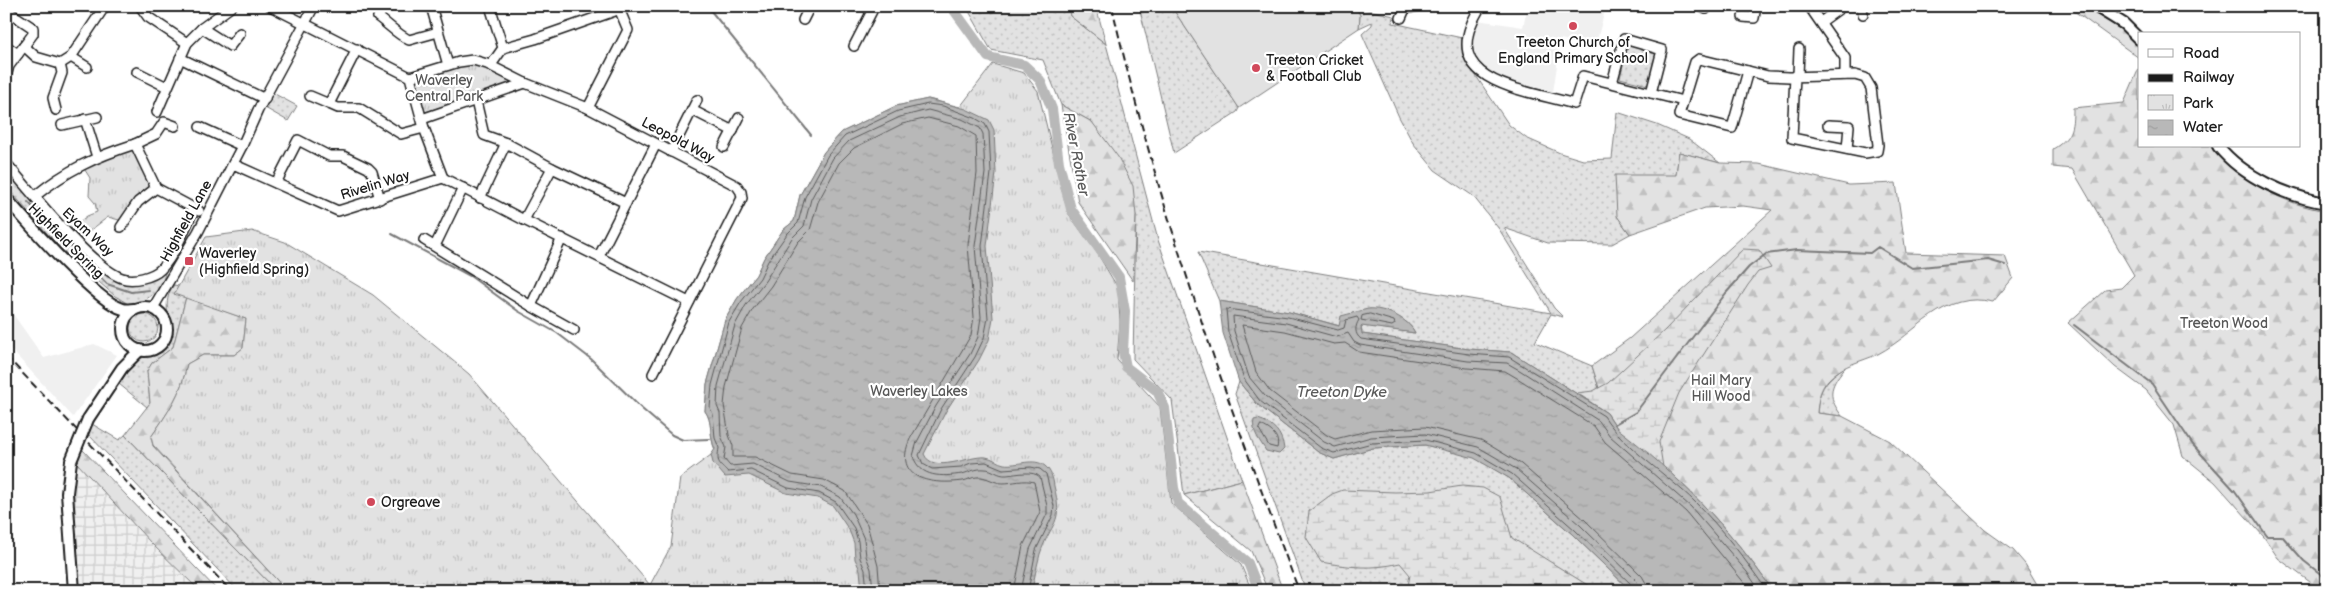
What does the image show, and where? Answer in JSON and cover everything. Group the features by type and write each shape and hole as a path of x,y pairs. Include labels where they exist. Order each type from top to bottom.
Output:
{"main road":[{"path":"2095,6 2124,24 2138,38"},
{"path":"2220,148 2254,177 2310,200 2327,203"},
{"name":"Highfield Spring","path":"6,198 80,277 109,302"},
{"path":"74,591 67,493 71,461 88,419 126,363 140,350 153,349 159,346 166,335 166,322 163,316 153,308 123,310 109,302"},
{"path":"109,302 123,328 127,341 126,363"},
{"path":"123,328 124,320 134,309"},
{"path":"127,341 140,350"}],"street":[{"path":"60,64 71,57 105,6"},
{"path":"140,6 148,17 187,43"},
{"path":"213,6 220,14"},
{"path":"157,112 187,43 202,28 232,6"},
{"path":"270,6 410,77 423,123 443,178 689,302"},
{"name":"Highfield Lane","path":"153,308 233,164 314,6"},
{"path":"384,6 378,17 393,27 397,34 409,40 438,32"},
{"path":"431,6 448,65"},
{"path":"490,6 502,48"},
{"path":"804,20 810,6"},
{"path":"854,46 872,11 864,6"},
{"path":"1401,18 1405,9 1419,6"},
{"path":"1480,6 1467,32 1469,54 1476,68 1495,82 1574,104 1583,76 1684,101"},
{"path":"1743,17 1754,18 1756,6"},
{"path":"1809,6 1845,58 1845,75"},
{"path":"1821,22 1843,6"},
{"path":"491,66 502,48 626,8 628,30 588,108"},
{"path":"6,10 33,28 33,34 9,66 6,76"},
{"path":"202,28 230,46 240,32"},
{"path":"1612,83 1624,39 1662,50 1651,93"},
{"path":"6,46 18,54"},
{"path":"24,46 36,56 60,64"},
{"path":"329,104 357,49"},
{"path":"1748,71 1732,128 1679,115 1697,60 1748,71 1768,76 1797,76 1855,75 1865,78 1872,88 1878,145 1877,152 1872,154 1792,138 1797,76 1799,49"},
{"path":"71,57 87,67"},
{"path":"180,58 265,99"},
{"name":"Leopold Way","path":"410,77 448,65 472,60 491,66 525,83 588,108 737,186 742,198 653,374"},
{"path":"56,110 53,98 62,73 60,64"},
{"path":"137,72 167,87"},
{"path":"310,96 338,108 358,108 401,134 476,101 525,83"},
{"path":"671,152 697,100"},
{"path":"476,101 484,135 506,143 552,168 626,202"},
{"path":"692,110 733,131"},
{"path":"62,125 96,117"},
{"path":"724,147 739,118"},
{"path":"85,120 97,157"},
{"path":"35,196 66,172 97,157 135,144 156,134 164,122 175,126"},
{"path":"1828,125 1849,126 1847,149"},
{"path":"200,127 242,146"},
{"path":"276,183 298,140 329,156 343,156 370,170 380,199"},
{"path":"480,198 506,143"},
{"path":"135,144 156,188 206,214"},
{"path":"599,256 656,144"},
{"name":"Eyam Way","path":"6,163 47,212 99,264 122,278 147,278 161,269 173,251 194,208"},
{"name":"Rivelin Way","path":"233,164 338,210 380,199 443,178"},
{"path":"524,220 552,168"},
{"path":"121,227 138,202 156,188"},
{"path":"435,246 463,188"},
{"path":"531,306 562,238"},
{"path":"424,240 531,306 574,330"}],"shaded area":[{"path":"1528,6 1606,6 1595,48 1561,39 1553,92 1495,77 1479,63 1472,45 1473,29 1477,20 1523,27"},
{"path":"6,304 44,358 94,344 117,355 73,417 6,344"},
{"path":"77,463 151,543 200,591 79,591 72,513"}],"green space":[{"path":"966,6 1068,6 1070,16 1106,44 1158,240 1242,480 1184,495 1172,400 1133,359 1136,215 1092,122 1061,105 1043,60 991,50"},
{"path":"1068,6 1096,6 1106,44 1070,16"},
{"path":"1139,6 1171,6 1239,108 1237,112 1174,153"},
{"name":"Treeton Cricket & Football Club","path":"1171,6 1355,6 1360,15 1359,28 1239,108"},
{"path":"2067,6 2080,6 2117,26 2135,41 2138,46 2138,57"},
{"path":"1356,7 1394,16 1393,23 1462,38 1464,58 1509,125 1526,138 1560,153 1583,160 1612,159 1617,112 1657,125 1689,139 1720,163 1679,152 1676,175 1617,216 1630,234 1612,244 1548,243 1504,228 1554,308 1563,317 1551,314 1535,342 1592,366 1607,413 1511,352 1469,349 1362,334 1361,325 1415,333 1402,319 1390,314 1370,309 1340,326 1289,312 1219,301 1198,252 1551,313 1499,229 1473,196 1435,170 1413,143 1399,117 1362,34 1372,25 1372,22 1359,28 1360,15"},
{"path":"1628,44 1658,52 1648,85 1620,78"},
{"name":"Waverley Central Park","path":"472,63 509,76 511,85 425,112 414,78"},
{"name":"Waverley Lakes","path":"993,64 1024,73 1038,91 1068,213 1097,253 1118,288 1120,322 1117,360 1160,407 1171,503 1241,565 1252,591 287,591 153,445 151,437 178,394 187,364 203,355 234,355 243,348 246,319 174,294 206,237 252,231 285,242 373,295 469,374 650,585 671,546 680,478 715,450 709,419 705,411 707,384 725,320 737,299 756,275 764,258 783,230 794,221 800,195 824,152 842,132 896,106 928,99 960,107"},
{"name":"Treeton Wood","path":"2138,70 2138,148 2212,148 2234,169 2262,189 2294,203 2327,211 2327,591 2322,591 2278,558 2264,537 2215,482 2183,456 2174,425 2146,390 2115,367 2068,323 2105,290 2121,288 2134,275 2072,169 2053,167 2053,149 2064,141 2070,132 2073,108 2124,103"},
{"path":"273,93 297,106 288,121 265,108"},
{"path":"1061,105 1092,122 1118,157 1133,186 1136,215 1133,281 1078,202"},
{"path":"133,148 153,187 129,205 124,218 119,220 108,217 80,238 71,228 87,216 97,212 95,203 89,196 90,178 83,167"},
{"name":"Hail Mary Hill Wood","path":"1679,152 1720,163 1759,164 1849,185 1896,183 1906,253 2005,256 2013,278 1993,302 1975,300 1959,302 1945,308 1878,354 1841,369 1824,385 1817,413 1842,416 1890,441 1985,530 2013,550 2025,564 2041,591 1773,591 1739,545 1701,503 1661,464 1617,428 1607,413 1592,366 1630,338 1772,210 1743,206 1705,208 1630,234 1617,216 1615,175 1676,175"},
{"path":"6,165 27,189 119,279 166,268 159,288 144,300 130,305 115,296 60,248 6,186"},
{"path":"1743,249 1759,250 1771,268 1758,272 1748,285 1679,393 1659,442 1663,467 1617,428 1607,413 1577,393 1593,391 1608,383 1665,330"},
{"path":"174,285 179,286 174,294 186,297 173,347 152,363 147,371 150,403 147,407 119,384 133,364 139,359 157,352 164,346 168,334 168,298"},
{"path":"186,297 246,319 243,348 234,355 203,355 187,364 178,394 151,437 153,446 287,591 277,591 125,435 150,403 147,371 152,363 173,347"},
{"path":"144,314 154,318 158,328 154,338 144,342 134,338 130,328 134,318"},
{"path":"1847,365 1837,378 1832,390 1833,402 1842,416 1817,413 1822,390 1825,385"},
{"path":"1239,382 1257,404 1318,452 1334,459 1373,448 1425,445 1474,457 1509,478 1572,534 1631,591 1306,591 1235,394"},
{"path":"92,424 119,440 125,435 277,591 238,591 88,434"},
{"path":"82,449 218,591 200,591 151,543 77,463"},
{"path":"1242,480 1283,591 1268,591 1251,551 1184,495"},
{"path":"1462,486 1483,488 1500,497 1512,538 1597,591 1407,591 1410,575 1400,563 1360,567 1321,562 1306,537 1309,511 1332,494 1343,490 1430,491"}],"water":[{"path":"928,99 966,109 989,120 994,130 996,173 987,246 993,318 989,340 979,360 946,411 924,454 935,463 952,463 986,457 1004,464 1041,463 1049,470 1057,499 1057,516 1040,554 1032,591 862,591 860,570 855,559 854,543 849,530 833,506 818,498 786,493 749,475 725,477 713,463 711,455 715,449 709,419 705,411 707,384 725,320 737,299 756,275 764,258 783,230 794,221 800,195 824,152 842,132 896,106"},
{"name":"Treeton Dyke","path":"1219,301 1289,312 1339,326 1341,316 1368,309 1381,310 1402,319 1415,333 1361,326 1362,334 1469,349 1511,352 1607,413 1617,428 1661,464 1721,524 1773,591 1631,591 1572,534 1509,478 1474,458 1425,445 1373,448 1334,459 1318,452 1257,404 1239,382 1223,333"},
{"path":"1258,419 1273,426 1279,434 1284,449 1279,454 1266,451 1259,440 1253,424 1254,420"}],"waterway":[{"path":"707,6 811,135"},
{"name":"River Rother","path":"951,6 988,57 1024,65 1040,80 1052,109 1059,163 1071,209 1119,277 1125,311 1123,352 1126,367 1157,391 1165,408 1174,488 1178,503 1248,563 1259,591"},
{"path":"28,202 107,284 131,292 149,290"},
{"path":"392,234 470,276 518,311 557,333 591,359 642,409 672,435 683,440 710,439"},
{"path":"1615,424 1636,412 1726,293 1749,267 1766,254 1797,250 1870,253 1878,247 1912,268 1988,260 2005,265"},
{"path":"2074,325 2152,384 2193,445 2235,491 2267,536 2282,536 2304,561 2327,579"}],"railway":[{"path":"1112,6 1150,155 1195,302 1245,447 1299,591"},
{"path":"6,356 231,591"}],"place":[{"name":"Treeton Church of England Primary School","path":"1573,26"},
{"name":"Treeton Cricket & Football Club","path":"1256,68"},
{"name":"Waverley (Highfield Spring)","path":"189,261"},
{"name":"Orgreave","path":"371,502"}]}
